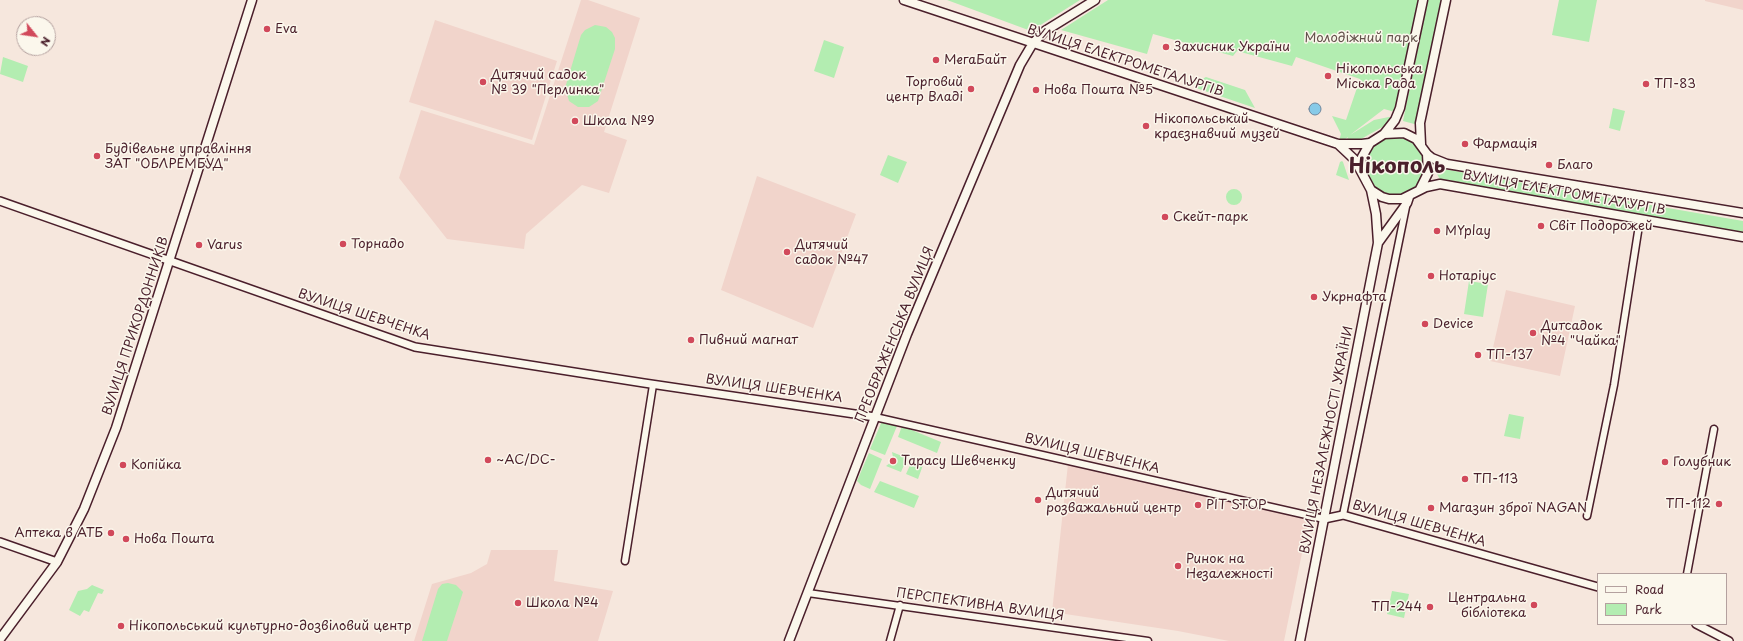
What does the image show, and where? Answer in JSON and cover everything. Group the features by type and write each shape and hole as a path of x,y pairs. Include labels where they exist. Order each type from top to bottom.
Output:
{"main road":[{"name":"ВУЛИЦЯ ПРИКОРДОННИКІВ","path":"1,636 57,562 84,509 116,428 252,0"},
{"name":"ВУЛИЦЯ ЕЛЕКТРОМЕТАЛУРГІВ","path":"904,0 1338,144 1370,143"},
{"name":"ПРЕОБРАЖЕНСЬКА ВУЛИЦЯ","path":"789,641 907,334 1020,65 1034,43 1046,31 1095,0"},
{"path":"1361,170 1362,157 1370,143 1384,134 1395,120 1400,108 1423,0"},
{"path":"1421,144 1420,124 1446,0"},
{"path":"1384,134 1404,133 1421,144 1427,154 1428,173 1419,190"},
{"name":"ВУЛИЦЯ ЕЛЕКТРОМЕТАЛУРГІВ","path":"1338,144 1356,160 1364,179 1371,190 1389,199 1408,200 1419,190 1436,184 1444,184 1743,237"},
{"name":"ВУЛИЦЯ ЕЛЕКТРОМЕТАЛУРГІВ","path":"1427,154 1436,160 1451,165 1743,213"},
{"path":"1371,190 1376,214 1378,243"},
{"path":"1378,243 1408,200"},
{"name":"ВУЛИЦЯ НЕЗАЛЕЖНОСТІ УКРАЇНИ","path":"1300,641 1378,243"}],"street":[{"path":"1343,515 1408,200"},
{"name":"ВУЛИЦЯ ШЕВЧЕНКА","path":"0,201 415,347 653,385 875,417 1324,519 1343,515 1597,587"},
{"path":"1588,516 1614,384 1640,219"},
{"path":"626,561 653,385"},
{"path":"1687,573 1714,429"},
{"path":"0,542 57,562"},
{"name":"ПЕРСПЕКТИВНА ВУЛИЦЯ","path":"808,593 1148,641"},
{"path":"890,641 900,605"},
{"path":"1698,625 1729,641"}],"shaded area":[{"name":"Школа №9","path":"581,0 588,0 640,18 604,132 627,140 609,193 582,185 526,234 524,249 447,239 399,178 421,110 534,145"},
{"path":"1705,0 1743,0 1743,10 1705,1"},
{"name":"Дитячий садок № 39 \"Перлинка\"","path":"435,20 557,61 532,140 409,102"},
{"name":"Дитячий садок №47","path":"757,176 856,214 813,328 721,290"},
{"name":"Дитсадок №4 \"Чайка\"","path":"1506,290 1575,306 1560,376 1490,361"},
{"name":"Ринок на Незалежності","path":"1068,464 1309,519 1284,641 1229,641 1178,631 1052,612"},
{"name":"Школа №4","path":"491,550 558,550 554,581 613,591 598,641 414,641 432,584 471,573 487,564"}],"green space":[{"path":"947,0 1080,0 1031,31"},
{"name":"Молодіжний парк","path":"1108,0 1418,0 1395,112 1384,109 1350,135 1374,120 1389,117 1393,118 1386,125 1361,139 1353,141 1347,140 1348,137 1338,144 1341,134 1332,116 1346,120 1360,79 1296,57 1292,66 1237,51 1233,56 1153,34 1147,54 1061,30"},
{"path":"1428,0 1443,0 1418,125 1403,121"},
{"path":"1559,0 1597,0 1589,42 1552,35"},
{"path":"595,25 606,27 612,32 615,38 615,49 598,101 589,107 578,107 569,101 565,88 581,35 585,30"},
{"path":"824,40 844,47 834,78 814,71"},
{"path":"3,57 28,66 23,82 0,74"},
{"path":"1206,77 1245,90 1255,108 1196,88 1194,83"},
{"path":"1613,108 1625,111 1620,131 1609,128"},
{"path":"1389,137 1401,137 1416,145 1424,160 1424,172 1416,187 1401,195 1389,195 1374,187 1366,172 1366,160 1374,145"},
{"path":"888,155 907,162 898,183 880,175"},
{"path":"1342,161 1349,180 1336,175 1340,162"},
{"path":"1443,169 1743,221 1743,233 1441,181 1437,174"},
{"path":"1231,189 1237,189 1242,194 1240,203 1237,205 1231,205 1226,200 1226,194"},
{"path":"1469,281 1488,284 1483,317 1464,314"},
{"path":"1509,414 1524,417 1520,439 1504,436"},
{"path":"882,421 897,426 885,455 870,449"},
{"path":"902,426 941,442 937,453 898,437"},
{"path":"892,452 907,458 901,472 886,466 890,463 895,464 897,459 893,457"},
{"path":"869,453 882,459 870,489 861,485 857,481"},
{"path":"912,461 923,465 918,479 906,474"},
{"path":"880,481 919,496 914,508 874,492"},
{"path":"448,583 456,585 463,592 447,641 422,641 438,589 442,584"},
{"path":"92,585 104,590 102,594 98,593 89,612 84,610 80,616 69,610 78,591 87,589"},
{"path":"1392,591 1409,594 1404,618 1387,614"}],"water":[{"path":"1313,103 1317,103 1321,109 1317,115 1313,115 1309,111 1309,107"}],"place":[{"name":"Eva","path":"267,29"},
{"name":"Захисник України","path":"1166,47"},
{"name":"МегаБайт","path":"936,60"},
{"name":"Нiкопольська Міська Рада","path":"1328,76"},
{"name":"Дитячий садок № 39 \"Перлинка\"","path":"483,82"},
{"name":"ТП-83","path":"1646,84"},
{"name":"Торговий центр Владі","path":"971,89"},
{"name":"Нова Пошта №5","path":"1036,90"},
{"name":"Школа №9","path":"575,121"},
{"name":"Нiкопольський краєзнавчий музей","path":"1146,126"},
{"name":"Фармація","path":"1465,144"},
{"name":"Будівельне управління ЗАТ \"ОБЛРЕМБУД\"","path":"97,156"},
{"name":"Благо","path":"1549,165"},
{"name":"Скейт-парк","path":"1165,217"},
{"name":"Світ Подорожей","path":"1541,226"},
{"name":"MYplay","path":"1437,231"},
{"name":"Торнадо","path":"343,244"},
{"name":"Varus","path":"199,245"},
{"name":"Дитячий садок №47","path":"787,252"},
{"name":"Нотаріус","path":"1431,276"},
{"name":"Укрнафта","path":"1314,297"},
{"name":"Device","path":"1425,324"},
{"name":"Дитсадок №4 \"Чайка\"","path":"1533,333"},
{"name":"Пивний магнат","path":"691,340"},
{"name":"ТП-137","path":"1478,355"},
{"name":"~AC/DC-","path":"488,460"},
{"name":"Тарасу Шевченку","path":"893,461"},
{"name":"Голубник","path":"1665,462"},
{"name":"Копійка","path":"123,465"},
{"name":"ТП-113","path":"1465,479"},
{"name":"Дитячий розважальний центр","path":"1038,500"},
{"name":"ТП-112","path":"1719,504"},
{"name":"PIT STOP","path":"1198,505"},
{"name":"Магазин зброї NAGAN","path":"1431,508"},
{"name":"Аптека в АТБ","path":"111,533"},
{"name":"Нова Пошта","path":"126,539"},
{"name":"Ринок на Незалежності","path":"1178,566"},
{"name":"Школа №4","path":"518,603"},
{"name":"Центральна бібліотека","path":"1534,605"},
{"name":"ТП-244","path":"1430,607"},
{"name":"Нікопольський культурно-дозвіловий центр","path":"121,626"}],"district":[{"name":"Нікополь","path":"1397,167"}]}
